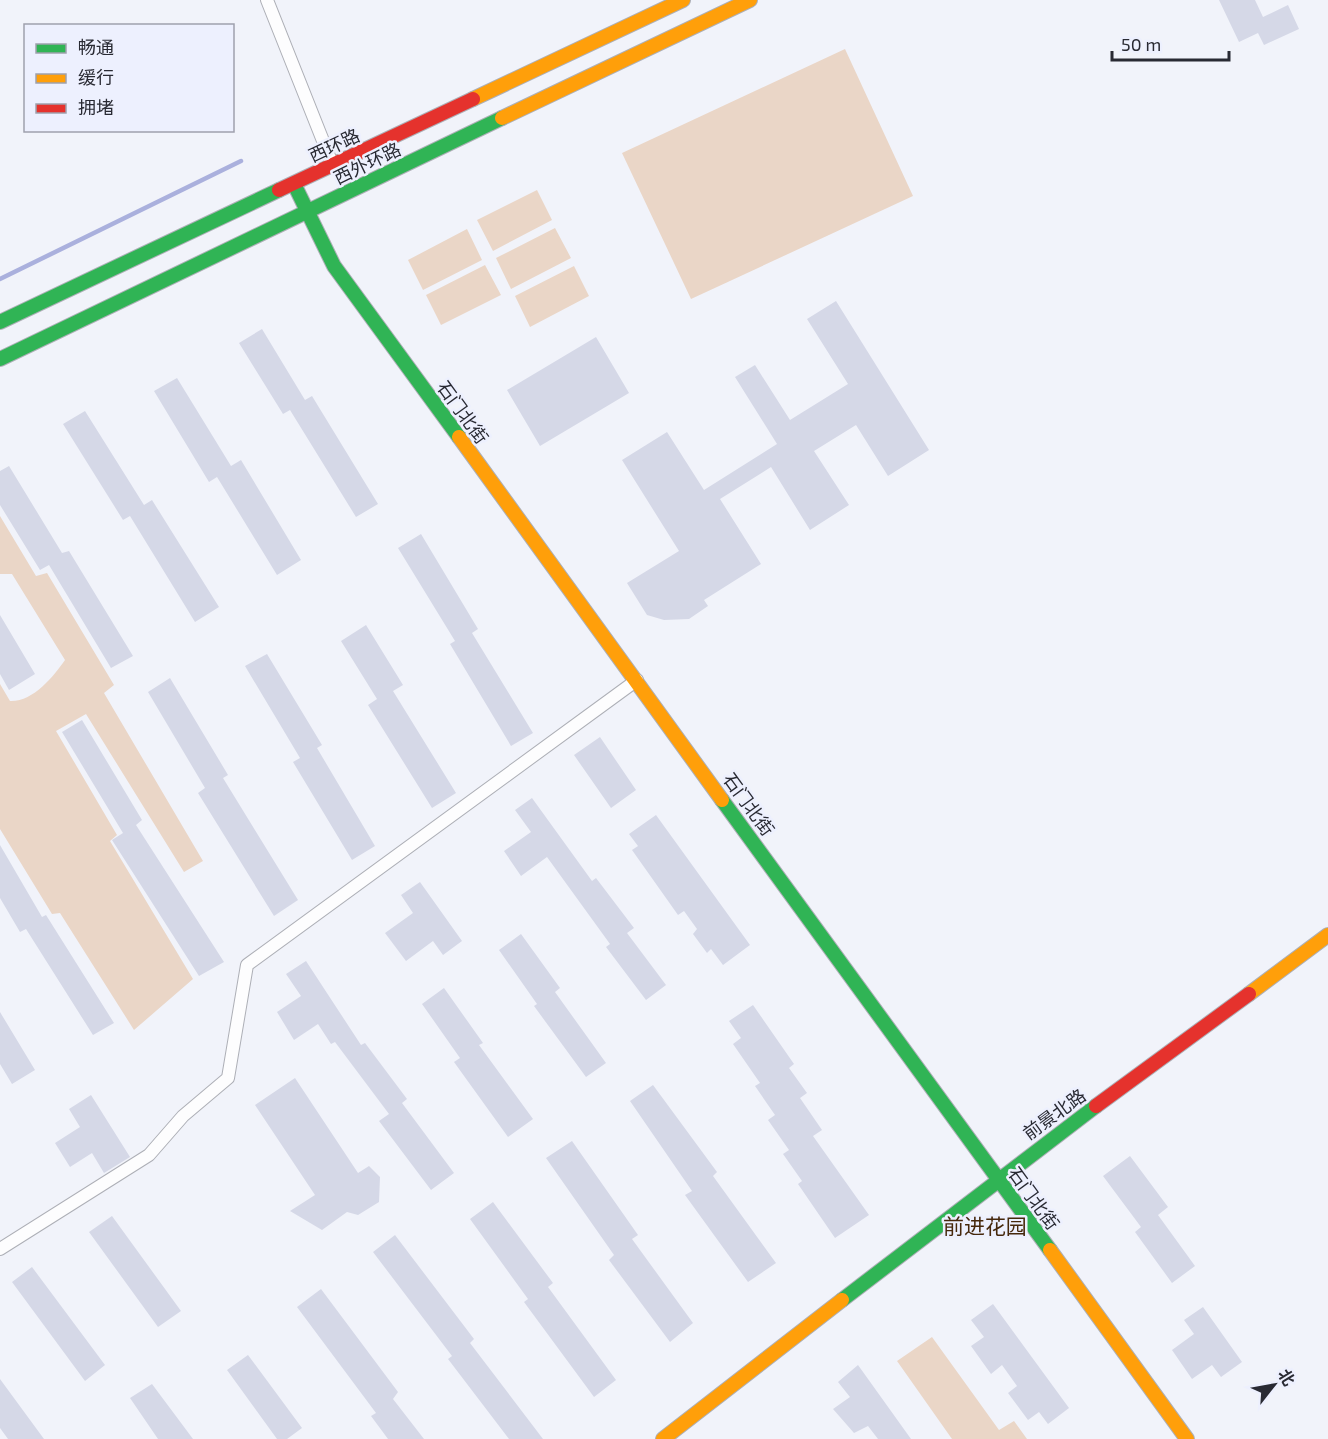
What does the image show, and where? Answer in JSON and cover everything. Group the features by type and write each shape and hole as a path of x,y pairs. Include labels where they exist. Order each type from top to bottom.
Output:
{"street":[{"path":"267,0 333,166"},
{"name":"西环路","path":"0,322 683,0"},
{"name":"西外环路","path":"0,359 750,0"},
{"name":"石门北街","path":"294,184 334,266 1187,1439"},
{"path":"0,1249 149,1155 183,1116 228,1078 247,965 637,680"},
{"name":"前景北路","path":"663,1439 997,1179 1328,934"}],"shaded area":[{"path":"845,49 913,196 691,299 622,153"},
{"path":"537,190 552,220 493,251 477,220"},
{"path":"555,228 571,258 511,289 496,258"},
{"path":"467,229 482,260 423,290 408,260"},
{"path":"485,265 501,295 441,325 426,295"},
{"path":"574,266 589,296 530,327 515,296"},
{"path":"0,516 36,576 47,573 114,685 104,693 203,861 184,872 86,714 56,731 117,835 110,841 193,979 134,1030 60,913 52,914 0,829 0,684 10,701 27,697 42,687 65,660 12,574 0,574"},
{"path":"932,1337 999,1430 1014,1421 1027,1439 952,1439 897,1361"}],"building":[{"path":"1219,0 1255,0 1263,17 1288,5 1299,29 1264,45 1258,33 1239,42"},
{"path":"836,301 929,450 888,476 856,425 814,451 849,505 810,530 771,467 720,499 761,564 704,600 708,606 689,619 664,620 647,615 627,583 679,551 622,460 667,432 704,490 777,444 735,377 755,365 790,420 848,384 807,319"},
{"path":"262,329 305,400 312,396 378,504 356,517 290,410 283,414 239,343"},
{"path":"596,337 629,393 540,446 507,390"},
{"path":"177,378 231,466 241,460 301,560 277,575 217,477 209,482 154,391"},
{"path":"85,411 144,505 152,500 219,607 195,622 130,516 123,520 63,424"},
{"path":"9,466 62,553 69,551 133,656 111,668 49,565 40,570 0,505 0,471"},
{"path":"421,534 478,629 472,633 533,733 511,746 450,644 455,641 398,548"},
{"path":"0,615 35,674 9,690 0,674"},
{"path":"366,625 403,685 393,691 456,793 432,808 368,705 377,699 341,641"},
{"path":"267,654 322,745 317,748 375,846 352,860 293,762 300,758 245,666"},
{"path":"170,678 228,775 223,778 298,900 274,916 198,793 205,788 148,692"},
{"path":"82,720 142,820 136,825 224,962 199,976 112,840 123,833 62,732"},
{"path":"600,737 636,790 611,808 574,755"},
{"path":"532,798 592,881 596,878 634,928 627,933 666,985 646,1000 606,947 610,944 547,857 521,876 504,851 531,832 515,810"},
{"path":"656,815 750,945 723,965 711,949 707,953 693,934 697,929 684,911 678,915 632,850 638,846 629,834"},
{"path":"0,845 42,917 46,915 114,1023 93,1035 26,929 20,932 0,898"},
{"path":"420,882 462,941 443,955 433,941 406,961 385,933 413,913 401,895"},
{"path":"521,934 560,988 555,992 606,1063 586,1077 534,1006 537,1004 499,950"},
{"path":"306,961 361,1045 365,1043 407,1099 402,1103 454,1173 431,1190 379,1121 389,1114 335,1042 331,1044 318,1024 294,1040 277,1012 301,996 286,974"},
{"path":"444,988 483,1043 479,1045 533,1119 508,1137 454,1062 460,1058 422,1004"},
{"path":"753,1005 794,1064 789,1068 807,1093 800,1098 822,1130 813,1136 869,1215 835,1238 798,1184 802,1181 783,1154 789,1150 768,1120 775,1115 755,1086 760,1083 733,1044 741,1038 729,1021"},
{"path":"0,1012 35,1070 12,1084 0,1064"},
{"path":"295,1078 358,1173 369,1166 380,1177 379,1202 358,1215 347,1212 322,1230 290,1211 315,1195 255,1105"},
{"path":"653,1085 717,1172 713,1176 776,1263 748,1282 685,1195 692,1191 630,1101"},
{"path":"91,1095 130,1157 104,1173 92,1153 70,1167 55,1143 80,1127 69,1109"},
{"path":"572,1141 638,1235 632,1239 693,1323 670,1342 609,1260 614,1255 546,1158"},
{"path":"1130,1156 1168,1207 1158,1215 1195,1266 1172,1283 1135,1232 1141,1227 1103,1176"},
{"path":"493,1202 553,1283 548,1287 616,1380 594,1397 524,1302 528,1299 470,1219"},
{"path":"112,1216 181,1311 158,1327 89,1232"},
{"path":"395,1235 474,1339 470,1343 543,1439 509,1439 448,1359 452,1356 373,1252"},
{"path":"32,1267 105,1365 85,1381 12,1282"},
{"path":"321,1289 398,1392 393,1399 424,1439 388,1439 371,1416 376,1413 297,1307"},
{"path":"993,1304 1069,1408 1048,1424 1039,1412 1028,1420 1008,1393 1017,1386 1002,1365 991,1374 971,1346 984,1337 971,1320"},
{"path":"1203,1307 1242,1362 1221,1377 1212,1365 1192,1379 1172,1350 1194,1334 1184,1320"},
{"path":"248,1355 302,1428 287,1439 277,1439 227,1370"},
{"path":"858,1365 911,1439 878,1439 868,1426 854,1433 833,1409 850,1397 838,1382"},
{"path":"0,1379 44,1439 8,1439 0,1428"},
{"path":"152,1384 193,1439 158,1439 130,1398"}],"waterway":[{"path":"0,279 241,161"}],"traffic: fast":[{"path":"0,359 502,118"},
{"path":"294,184 334,266 459,437"},
{"path":"0,322 279,190"},
{"path":"722,800 1050,1250"},
{"path":"842,1300 1096,1106"}],"traffic: slow":[{"path":"473,99 683,0"},
{"path":"502,118 750,0"},
{"path":"459,437 722,800"},
{"path":"1249,994 1328,935"},
{"path":"1050,1250 1187,1439"},
{"path":"663,1439 842,1300"}],"traffic: jam":[{"path":"279,190 473,99"},
{"path":"1096,1106 1249,994"}],"district":[{"name":"前进花园","path":"985,1225"}]}
